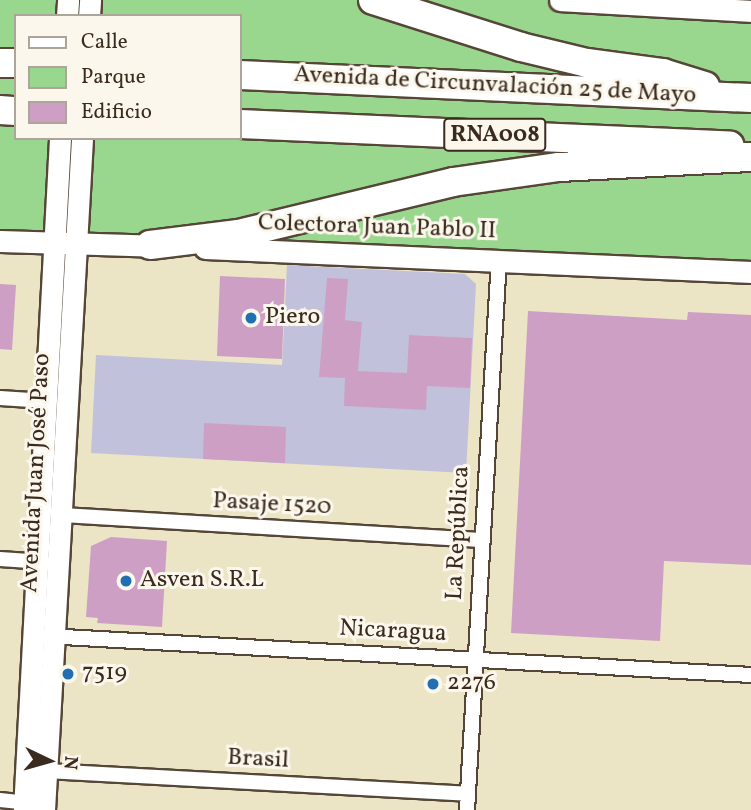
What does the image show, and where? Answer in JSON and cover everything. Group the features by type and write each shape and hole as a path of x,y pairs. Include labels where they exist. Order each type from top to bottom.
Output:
{"highway":[{"path":"373,0 521,47 587,64 663,73 748,98"},
{"name":"Avenida de Circunvalación 25 de Mayo","path":"242,75 748,98"},
{"name":"Avenida de Circunvalación 25 de Mayo","path":"242,124 751,146"},
{"path":"150,245 238,234 453,182 559,167 751,157"}],"main road":[{"path":"560,0 751,11"},
{"name":"Avenida Juan José Paso","path":"34,807 48,562 46,401 60,140"},
{"name":"Avenida Juan José Paso","path":"48,562 61,515 82,140"},
{"name":"Colectora Juan Pablo II","path":"0,241 499,259 751,272"},
{"name":"Avenida Juan José Paso","path":"34,807 46,771 44,636"}],"street":[{"name":"La República","path":"467,810 499,259"},
{"path":"0,398 46,401"},
{"name":"Pasaje 1520","path":"61,515 482,540"},
{"path":"0,559 48,562"},
{"name":"Nicaragua","path":"44,636 751,675"},
{"name":"Brasil","path":"46,771 467,794"},
{"path":"0,800 34,807"}],"shaded area":[{"path":"287,265 465,274 476,284 466,473 91,453 96,355 282,365"}],"green space":[{"path":"0,0 560,0 751,11 751,272 0,241"}],"building":[{"name":"Piero","path":"220,276 285,279 282,359 217,356"},
{"path":"327,278 348,279 345,320 362,322 358,371 407,373 409,335 472,338 470,388 427,386 426,410 344,406 345,378 319,377"},
{"path":"0,284 16,285 12,350 0,349"},
{"path":"528,311 687,320 688,312 751,315 751,565 664,561 660,641 511,633"},
{"path":"204,423 286,427 285,463 203,459"},
{"name":"Asven S.R.L","path":"111,537 167,541 162,627 97,623 98,618 86,617 91,546"}],"place":[{"name":"Piero","path":"251,318"},
{"name":"Asven S.R.L","path":"126,581"},
{"name":"7519","path":"68,674"},
{"name":"2276","path":"433,684"}]}
